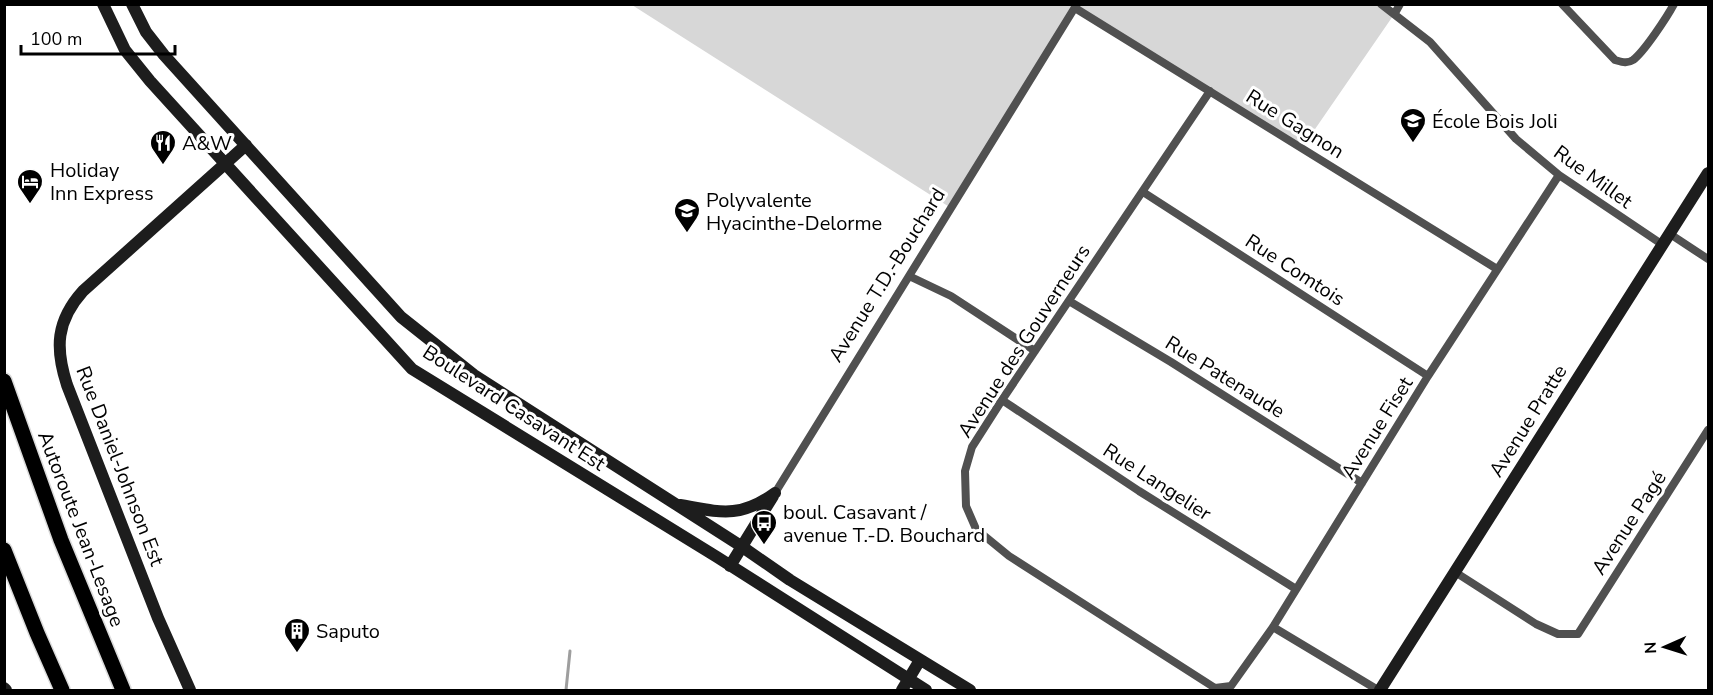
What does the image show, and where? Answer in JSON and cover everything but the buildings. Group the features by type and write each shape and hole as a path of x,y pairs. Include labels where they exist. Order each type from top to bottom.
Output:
{"highway":[{"name":"Autoroute Jean-Lesage","path":"4,381 61,540 123,690"},
{"path":"4,550 62,690"}],"street":[{"name":"Boulevard Casavant Est","path":"103,4 116,34 135,64 412,369 730,566 905,685 926,690"},
{"name":"Boulevard Casavant Est","path":"132,4 146,32 158,48 402,317 474,375 741,546 789,580 970,690"},
{"name":"Rue Millet","path":"1381,4 1430,42 1516,139 1559,175 1662,245"},
{"path":"1395,13 1400,4"},
{"path":"1562,4 1615,60 1624,63 1634,60 1665,20 1674,4"},
{"name":"Rue Gagnon","path":"1076,6 1497,269"},
{"name":"Avenue T.D.-Bouchard","path":"730,566 1076,6"},
{"name":"Avenue des Gouverneurs","path":"1210,91 1002,400 972,447 965,471 966,506 976,529 1009,556 1215,688"},
{"name":"Rue Daniel-Johnson Est","path":"190,690 140,572 70,394 60,363 59,346 61,327 82,291 246,145"},
{"name":"Avenue Pratte","path":"1379,690 1708,173"},
{"name":"Avenue Fiset","path":"1215,688 1231,686 1273,627 1428,376 1559,175"},
{"name":"Rue Comtois","path":"1143,192 1428,376"},
{"path":"1670,234 1708,259"},
{"path":"909,276 951,296 1035,351"},
{"name":"Rue Patenaude","path":"1069,301 1171,362 1362,483"},
{"name":"Rue Langelier","path":"1002,400 1139,491 1296,589"},
{"name":"Avenue Pagé","path":"1455,572 1536,624 1558,634 1578,634 1708,430"},
{"path":"674,504 726,513 763,502 775,493"},
{"path":"1273,627 1379,690"},
{"path":"905,685 920,660"}],"shaded area":[{"path":"1381,4 1395,13 1302,148 1075,8 951,208 632,5"}],"waterway":[{"path":"566,690 570,651"}],"place":[{"name":"École Bois Joli","path":"1413,144"},
{"name":"A&W","path":"163,166"},
{"name":"Holiday Inn Express","path":"30,205"},
{"name":"Polyvalente Hyacinthe-Delorme","path":"687,234"},
{"name":"boul. Casavant / avenue T.-D. Bouchard","path":"764,546"},
{"name":"Saputo","path":"297,654"}]}
